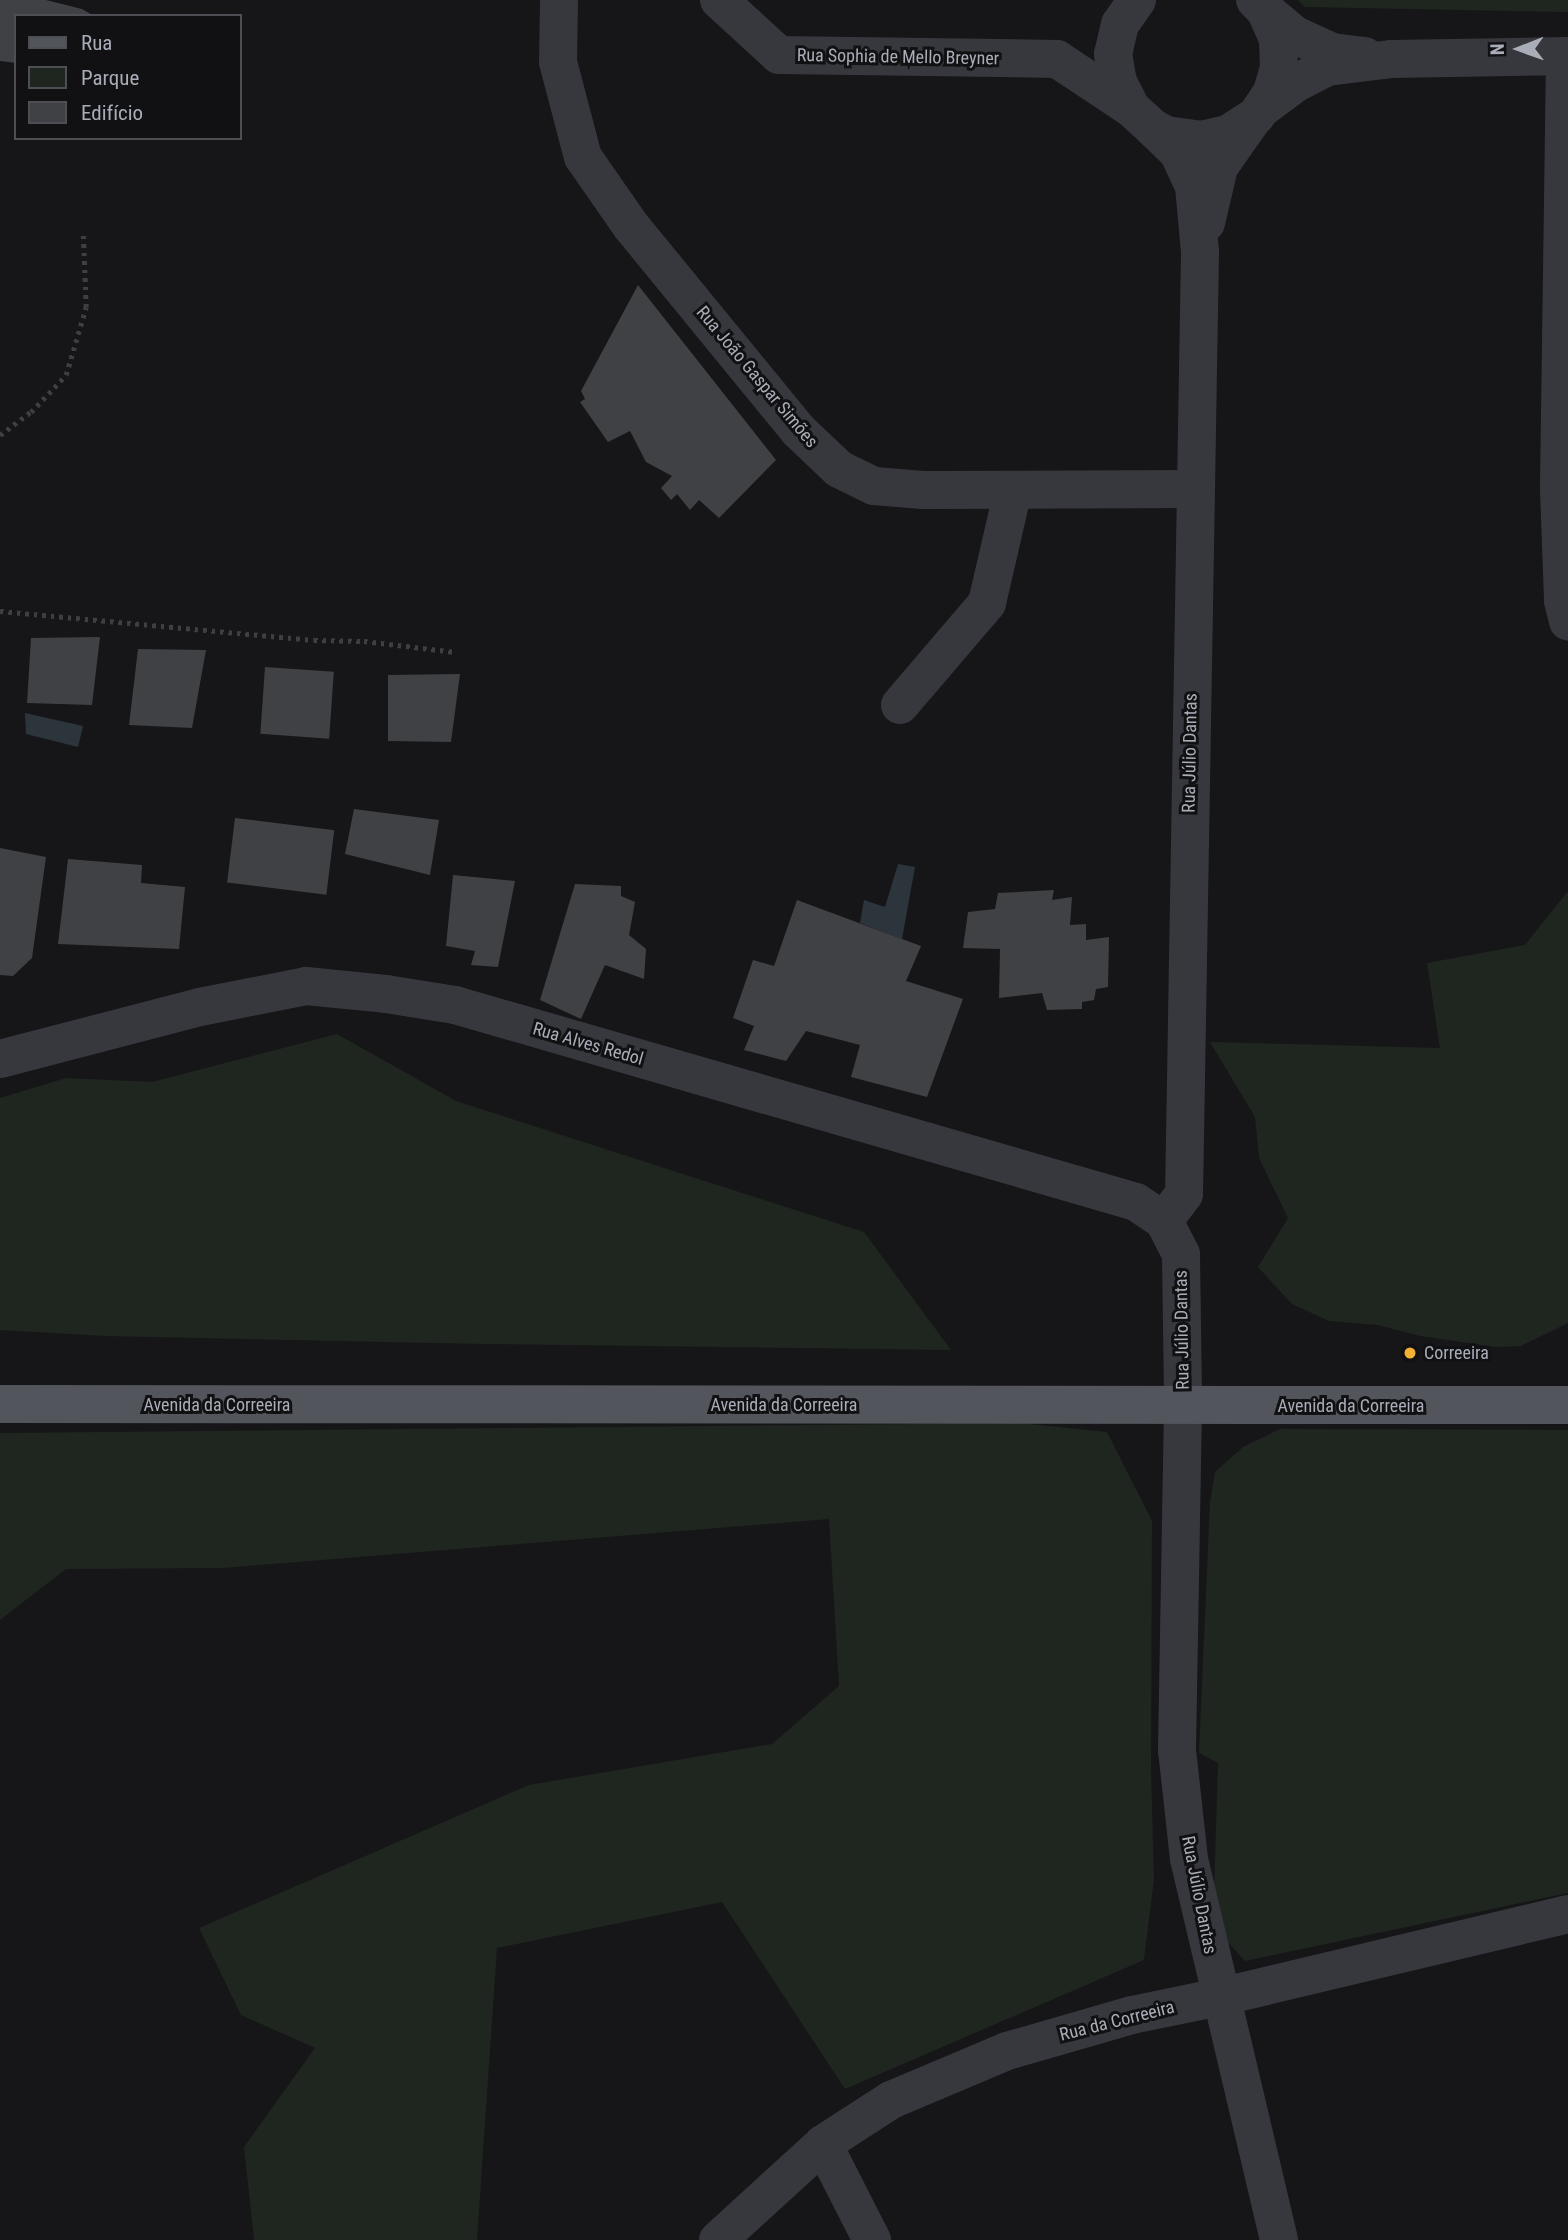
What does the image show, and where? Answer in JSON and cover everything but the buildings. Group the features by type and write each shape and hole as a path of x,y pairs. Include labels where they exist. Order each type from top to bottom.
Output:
{"main road":[{"name":"Avenida da Correeira","path":"0,1405 1183,1393 1568,1379"},
{"name":"Avenida da Correeira","path":"0,1380 1183,1393 1568,1405"}],"street":[{"name":"Rua João Gaspar Simões","path":"559,0 558,62 583,157 631,226 799,431 839,470 874,486 923,491 1194,489"},
{"name":"Rua Sophia de Mello Breyner","path":"719,0 779,55 1057,59"},
{"path":"1136,1 1057,59 1167,135 1200,140 1228,134 1296,83 1327,67 1391,59 1567,56 1559,490 1563,601 1568,621"},
{"path":"1136,1 1120,24 1114,54 1118,82 1142,118"},
{"path":"1258,113 1272,92 1279,68 1278,39 1260,5"},
{"path":"1260,5 1295,35 1332,52 1391,59"},
{"name":"Rua Júlio Dantas","path":"1200,252 1219,167 1258,113"},
{"name":"Rua Júlio Dantas","path":"1142,118 1178,152 1194,186 1200,252 1184,1194 1164,1221 1181,1254 1183,1393 1177,1750 1189,1859 1279,2240"},
{"path":"900,705 987,603 1013,490"},
{"name":"Rua Alves Redol","path":"0,1059 200,1007 306,986 386,994 455,1005 1136,1202 1164,1221"},
{"name":"Rua da Correeira","path":"718,2240 824,2144 891,2100 1007,2051 1132,2015 1220,1997 1568,1914"},
{"path":"824,2144 872,2240"}],"path":[{"path":"0,435 31,412 66,375 86,307 83,233"},
{"path":"0,611 314,640 364,641 455,652"}],"green space":[{"path":"1298,0 1568,0 1568,12 1305,7"},
{"path":"1568,891 1568,1323 1521,1346 1496,1347 1420,1336 1378,1325 1329,1321 1292,1304 1258,1267 1288,1218 1259,1158 1255,1117 1210,1042 1440,1048 1427,963 1525,945"},
{"path":"337,1034 456,1101 864,1232 951,1350 484,1344 105,1336 0,1330 0,1098 66,1078 152,1082"},
{"path":"1019,1423 1107,1432 1152,1521 1151,1769 1154,1880 1144,1960 845,2089 722,1902 497,1948 477,2240 254,2240 244,2147 315,2048 241,2015 199,1928 529,1785 772,1744 839,1686 829,1519 223,1568 66,1569 0,1620 0,1433"},
{"path":"1280,1429 1568,1430 1568,1893 1245,1961 1223,1937 1214,1892 1218,1763 1199,1753 1210,1502 1215,1472 1243,1447"}],"shaded area":[{"path":"25,713 83,726 78,747 26,734"},
{"path":"898,864 915,867 902,939 860,923 864,900 885,907"}],"place":[{"name":"Correeira","path":"1410,1353"}]}
